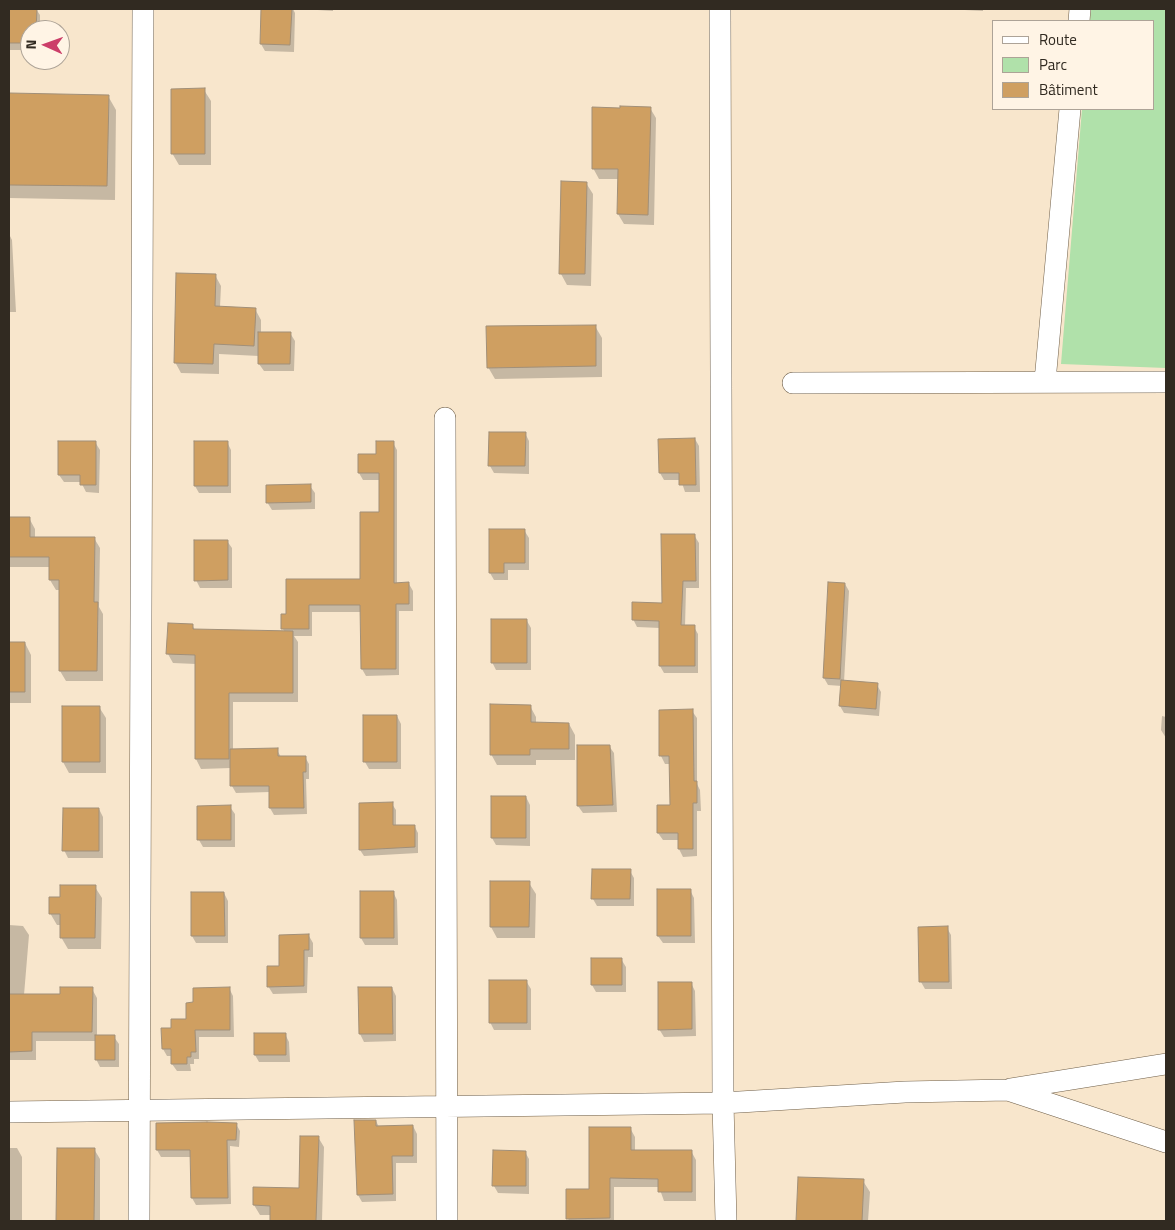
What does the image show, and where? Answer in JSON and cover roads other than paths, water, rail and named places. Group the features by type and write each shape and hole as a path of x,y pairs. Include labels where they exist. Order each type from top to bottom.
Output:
{"street":[{"path":"139,1221 143,9"},
{"path":"720,9 723,1103 726,1221"},
{"path":"1045,381 1070,110"},
{"path":"793,382 1166,382"},
{"path":"446,418 447,1221"},
{"path":"9,1112 723,1103 905,1092 1008,1090 1166,1064"},
{"path":"1008,1090 1166,1142"}]}
